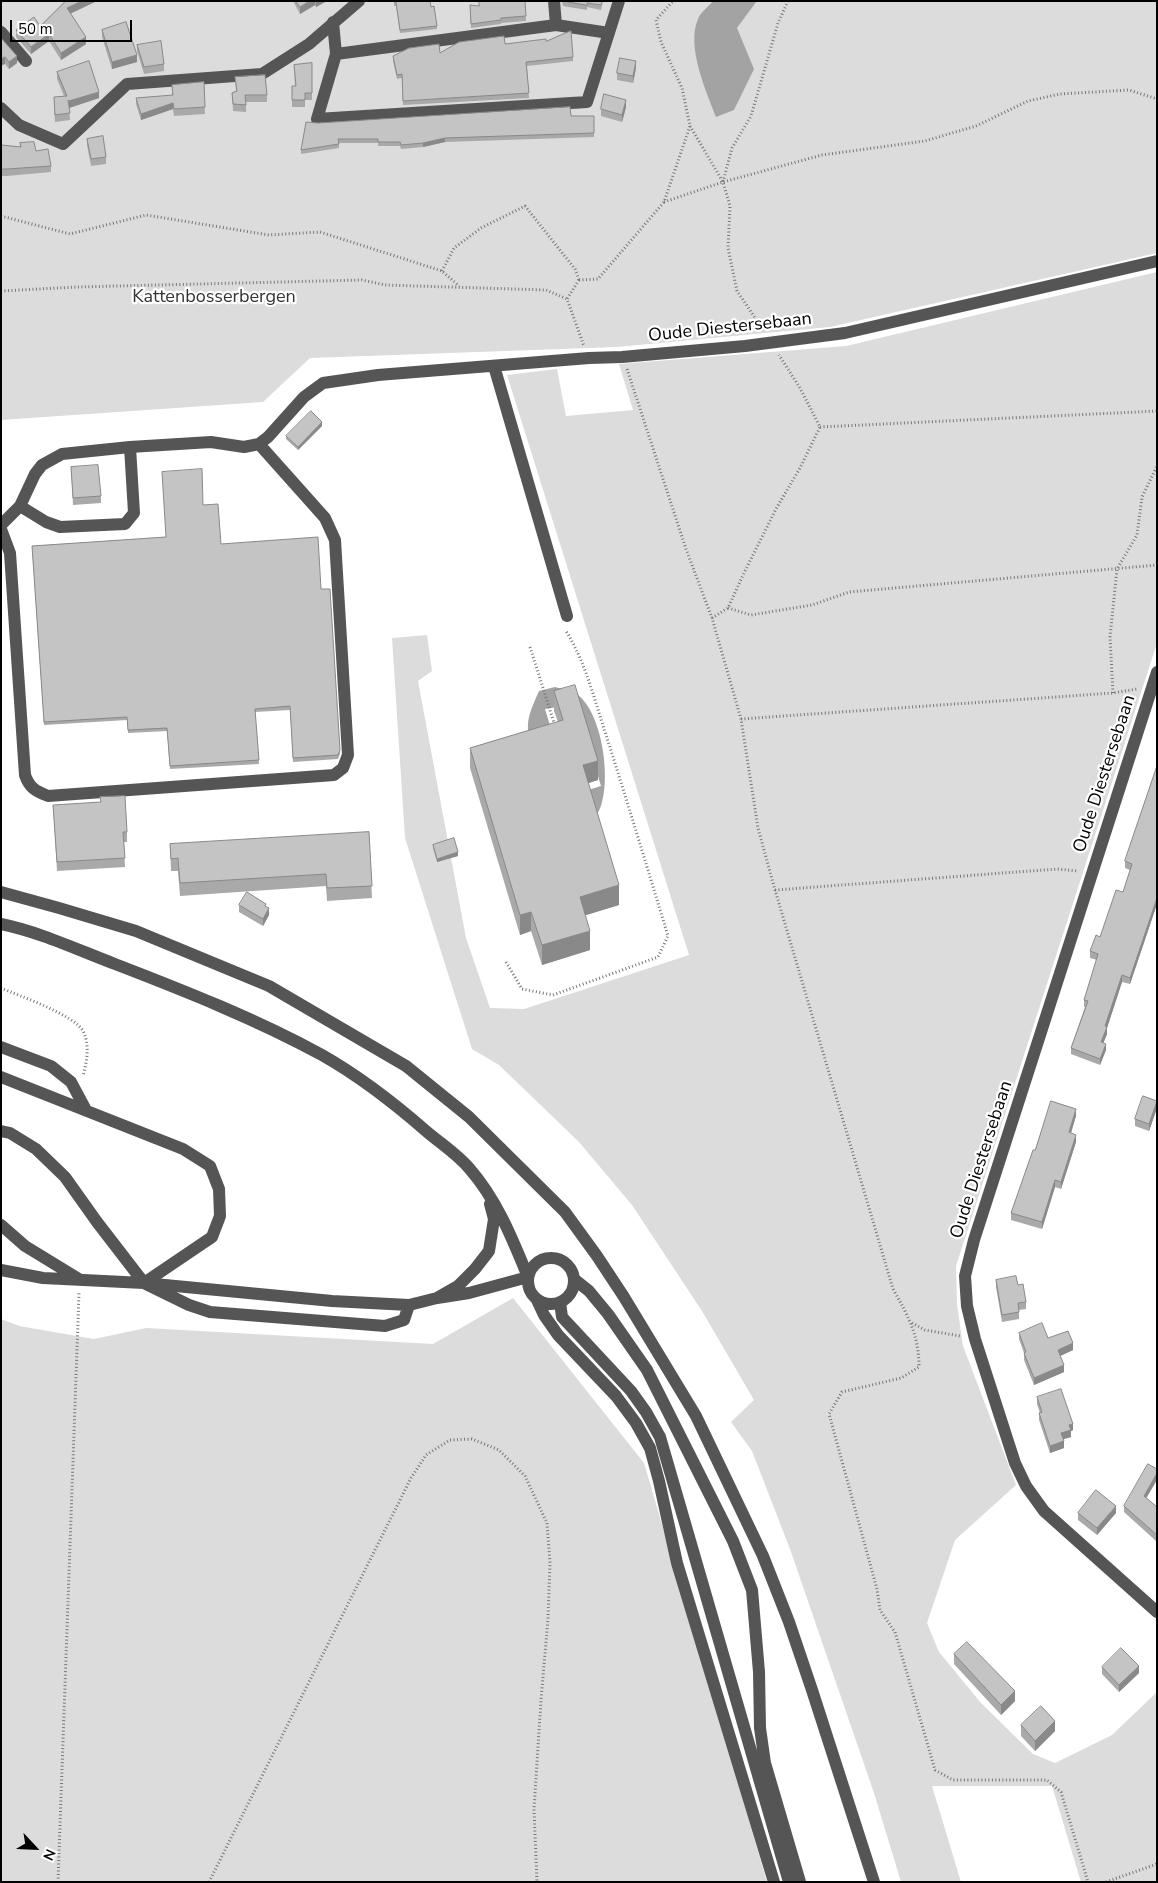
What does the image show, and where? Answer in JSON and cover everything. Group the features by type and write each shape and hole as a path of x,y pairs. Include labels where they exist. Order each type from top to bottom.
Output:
{"street":[{"path":"1,108 19,126 63,144 127,84 262,74 308,44 359,1"},
{"path":"554,1 556,25"},
{"path":"333,22 336,54 317,118 587,102 619,1"},
{"path":"336,54 556,25 609,33"},
{"path":"2,33 26,61"},
{"name":"Oude Diestersebaan","path":"259,444 268,437 304,397 323,383 355,377 622,357 845,333 1157,261"},
{"path":"494,366 567,616"},
{"path":"1,525 20,506 34,474 51,459 62,454 130,447 211,442 244,447 259,444 325,518 335,540 348,755 343,768 334,775 48,796 37,792 28,785 24,775 10,553 1,529"},
{"path":"20,506 46,522 60,527 125,524 134,513 130,447"},
{"name":"Oude Diestersebaan","path":"1157,672 974,1240 965,1276 967,1306 975,1339 1015,1463 1026,1486 1044,1512 1157,1612"},
{"path":"1,892 136,931 269,986 406,1066 469,1117 565,1212 597,1256 659,1353 696,1416 763,1556 789,1622 874,1882"},
{"path":"5,926 47,937 178,988 323,1056 404,1112 468,1167 487,1192 506,1223 528,1277 529,1290 537,1300 544,1315 558,1334 616,1396 631,1416 650,1448 677,1563 774,1882"},
{"path":"1,1047 51,1066 71,1082 86,1110"},
{"path":"1,1076 184,1148 210,1166 219,1189 220,1216 212,1237 144,1283"},
{"path":"1,1131 10,1133 36,1148 65,1177 144,1283 189,1305 210,1312 385,1326 404,1320 409,1305"},
{"path":"437,1298 458,1286 490,1251 494,1220 487,1192"},
{"path":"1,1225 25,1246 80,1280"},
{"path":"1,1270 42,1278 144,1283 332,1302 409,1305 469,1293 528,1277 535,1264 548,1257 563,1260 568,1265 574,1279 589,1292 608,1314 647,1370 732,1542 752,1590 759,1672 760,1728 764,1754 771,1785 800,1882"},
{"path":"537,1300 544,1303 560,1302 571,1293 574,1279"},
{"path":"560,1302 562,1317 631,1391 660,1436 789,1882"}],"path":[{"path":"674,1 656,20 661,42 682,88 690,126 722,182 730,206 728,248 737,291 772,342 800,388 820,427"},
{"path":"722,182 732,148 751,116 778,23 788,1"},
{"path":"664,202 722,182 822,155 925,141 976,126 1028,101 1060,94 1129,90 1157,99"},
{"path":"579,280 598,279 664,202 690,126"},
{"path":"442,271 454,248 481,228 525,206 574,268 579,280"},
{"path":"1,216 70,234 146,215 269,235 320,232 442,271 460,287"},
{"path":"1,291 77,287 362,280 385,285 546,290 568,298"},
{"path":"579,280 568,298 576,326 589,358"},
{"path":"622,357 686,549 712,618 741,719 758,828 774,890 893,1289 912,1323 919,1367 901,1378 842,1392 829,1414 877,1589 880,1610 895,1632 935,1770 953,1780 1047,1780 1061,1792 1088,1882"},
{"path":"820,427 1157,411"},
{"path":"712,618 728,608 776,509 800,468 820,427"},
{"path":"1113,693 1110,637 1117,568 1137,535 1142,497 1157,466"},
{"path":"728,608 750,615 812,605 849,592 1157,565"},
{"path":"506,962 522,989 553,995 658,957 668,936 634,820 590,686 577,648 566,631"},
{"path":"530,647 557,733"},
{"path":"741,719 1113,693 1152,686"},
{"path":"774,890 1057,869 1092,872"},
{"path":"1,988 71,1018 82,1030 88,1051 78,1095"},
{"path":"58,1882 80,1280"},
{"path":"912,1323 925,1330 975,1339"},
{"path":"209,1882 411,1478 426,1455 450,1440 472,1439 499,1450 525,1476 547,1523 550,1563 548,1619 534,1809 537,1882"},
{"path":"1106,1882 1157,1864"}],"green space":[{"name":"Kattenbosserbergen","path":"1,1 713,1 698,19 737,28 757,1 1157,1 1157,253 830,327 617,347 310,358 263,402 1,420"},
{"path":"1157,272 1157,643 956,1266 957,1304 963,1346 1016,1485 955,1540 927,1623 939,1652 981,1703 1033,1754 1055,1763 1112,1735 1157,1692 1157,1882 1081,1882 1052,1786 932,1786 961,1882 901,1882 874,1793 790,1549 752,1451 731,1422 754,1400 702,1311 632,1205 579,1142 499,1065 472,1049 405,838 392,638 427,635 432,671 418,681 466,938 490,1008 524,1009 689,955 507,375 557,369 566,416 633,410 619,364 846,346"},
{"path":"513,1298 644,1463 767,1882 1,1882 1,1319 19,1326 94,1339 146,1328 433,1344"}],"shaded area":[{"path":"713,1 757,1 737,28 754,69 734,110 716,117 699,68 694,42 699,17"},
{"path":"555,687 577,694 586,703 598,729 602,745 605,776 601,804 594,819 585,791 601,786 576,704 545,709 555,742 531,749 528,725 532,707 539,691"}],"building":[{"path":"66,1 82,1 67,8 86,37 61,53 49,34 31,47 16,30 34,17 40,26"},
{"path":"296,1 310,1 300,7"},
{"path":"394,1 430,1 431,7 434,6 437,26 400,30 396,2"},
{"path":"479,1 525,1 526,16 501,18 501,20 471,24 470,5 479,6"},
{"path":"563,1 602,1 601,5 587,3 587,5"},
{"path":"126,22 137,55 112,62 102,30"},
{"path":"571,31 573,57 526,62 529,93 403,101 402,74 397,75 393,56 409,48 439,44 440,53 459,42 504,36 505,44 546,39 546,41"},
{"path":"2,39 17,56 9,62 5,57 1,59"},
{"path":"161,41 164,64 144,67 137,45"},
{"path":"620,58 636,61 633,76 617,73"},
{"path":"89,61 99,92 68,100 70,113 55,115 54,97 67,96 57,72"},
{"path":"312,63 312,93 305,93 305,100 292,100 292,86 296,86 294,65"},
{"path":"265,75 267,95 245,95 246,105 233,104 232,93 237,91 235,77"},
{"path":"204,82 205,107 174,109 173,103 141,114 136,98 173,95 172,85"},
{"path":"604,94 626,100 622,115 601,109"},
{"path":"570,107 571,116 594,116 594,133 445,138 401,145 400,142 378,142 378,139 338,139 339,144 301,150 306,122 318,123"},
{"path":"103,136 106,157 91,159 87,139"},
{"path":"34,142 36,151 48,149 51,166 1,169 1,145 21,147 20,143"},
{"path":"311,411 322,422 298,447 286,436"},
{"path":"98,465 101,496 73,498 71,467"},
{"path":"202,469 203,505 218,504 221,544 318,537 321,589 330,589 340,750 338,755 293,758 290,706 255,709 259,760 170,766 167,728 128,730 127,717 44,722 32,546 166,537 162,472"},
{"path":"575,685 598,761 583,765 619,885 580,897 590,931 542,945 531,912 520,915 470,748 563,720 554,691"},
{"path":"1157,766 1157,898 1130,978 1122,975 1105,1026 1107,1027 1101,1042 1106,1044 1100,1059 1071,1048 1088,1001 1084,1000 1098,954 1090,951 1096,935 1100,937 1116,890 1123,892 1132,864 1125,861"},
{"path":"125,796 127,832 123,832 125,858 57,862 53,805 101,802 100,797"},
{"path":"369,832 372,886 327,888 326,874 180,883 178,858 171,859 170,844"},
{"path":"454,838 458,852 437,859 433,845"},
{"path":"247,892 269,908 263,919 239,905"},
{"path":"1143,1096 1157,1101 1149,1124 1135,1119"},
{"path":"1051,1101 1076,1109 1069,1132 1076,1135 1061,1182 1055,1180 1042,1222 1011,1213"},
{"path":"1016,1276 1018,1285 1023,1284 1026,1302 1018,1303 1019,1312 1002,1315 996,1280"},
{"path":"1042,1323 1048,1338 1068,1331 1073,1343 1058,1350 1064,1365 1034,1378 1024,1353 1026,1352 1019,1333"},
{"path":"1061,1389 1073,1424 1069,1425 1071,1430 1061,1433 1064,1441 1050,1446 1039,1413 1042,1412 1037,1397"},
{"path":"1148,1464 1157,1469 1157,1473 1144,1496 1157,1507 1157,1535 1124,1506"},
{"path":"1096,1490 1116,1506 1097,1528 1078,1513"},
{"path":"967,1642 1015,1691 1001,1705 954,1654"},
{"path":"1121,1648 1139,1666 1119,1685 1102,1667"},
{"path":"1041,1706 1055,1721 1035,1741 1021,1725"}]}
